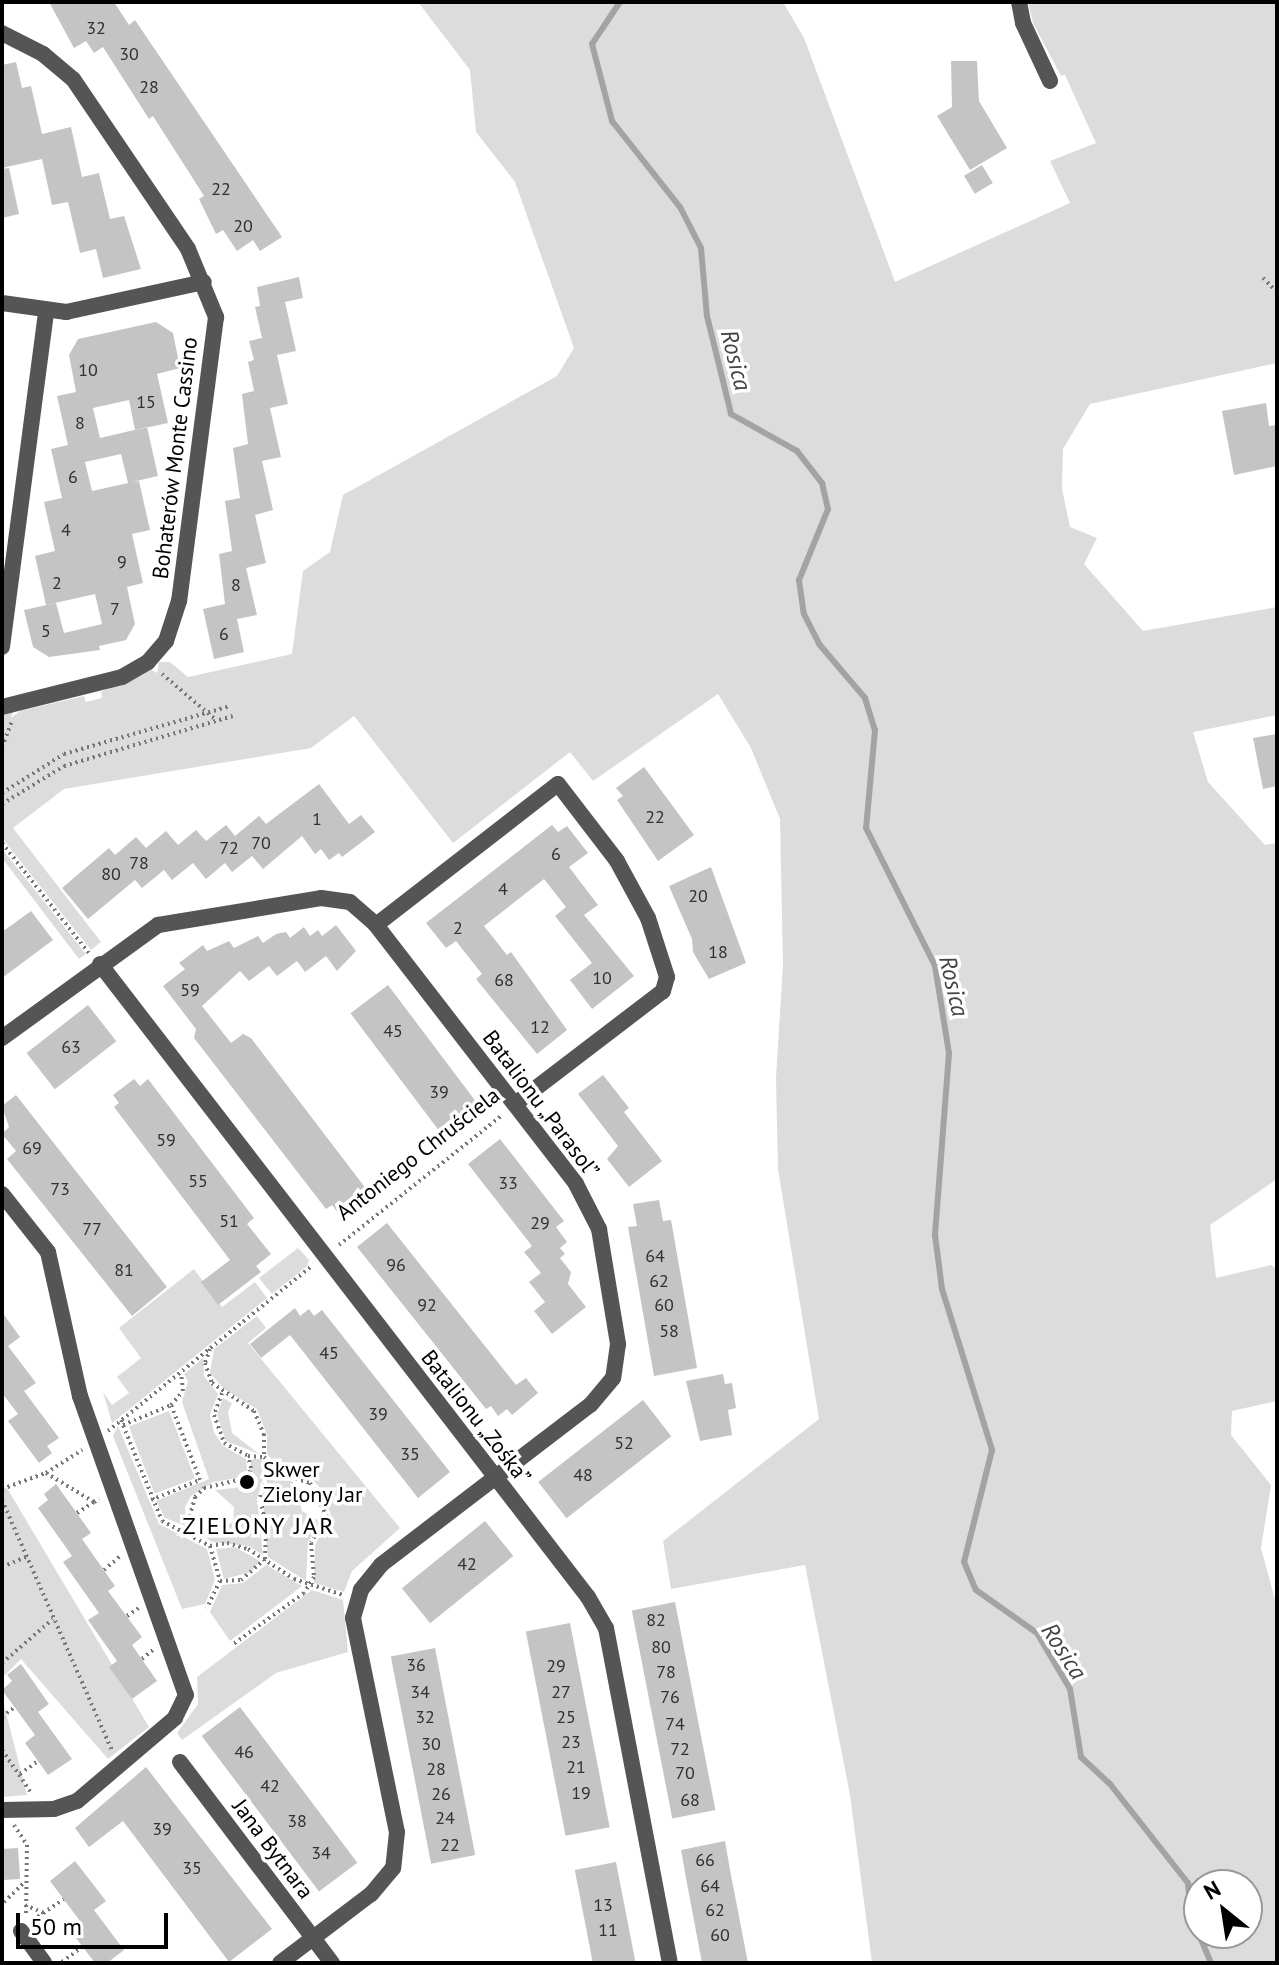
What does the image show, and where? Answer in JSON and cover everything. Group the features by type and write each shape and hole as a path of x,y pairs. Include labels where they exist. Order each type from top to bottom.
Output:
{"street":[{"path":"1019,2 1023,23 1050,81"},
{"name":"Bohaterów Monte Cassino","path":"2,33 43,54 73,79 188,249 216,317 179,601 166,641 148,662 107,683 2,707"},
{"path":"2,303 46,312 204,282"},
{"path":"2,647 46,312"},
{"name":"Antoniego Chruściela","path":"376,925 558,784 617,861 654,933 667,977 663,991 515,1104"},
{"name":"Batalionu „Parasol”","path":"2,1038 95,959 158,925 321,898 350,902 376,925 576,1184 599,1229 618,1344 613,1378 590,1405 381,1565 358,1599"},
{"name":"Batalionu „Zośka”","path":"95,959 496,1479 606,1628 670,1963"},
{"path":"2,1194 48,1252 80,1396 186,1695 175,1718 77,1801 42,1810 3,1810"},
{"path":"280,1963 371,1894 393,1868 397,1832 353,1618 358,1599"},
{"name":"Jana Bytnara","path":"180,1762 332,1963"},
{"path":"21,1931 44,1963"}],"path":[{"path":"1263,278 1277,292"},
{"path":"148,662 218,721"},
{"path":"2,793 52,759 230,706"},
{"path":"2,804 57,768 233,716"},
{"path":"108,742 117,750"},
{"path":"2,843 95,959"},
{"name":"Antoniego Chruściela","path":"2,1489 46,1473 122,1422 515,1104"},
{"path":"210,1348 207,1374 222,1393 254,1411 264,1434 264,1457 272,1466 310,1483 325,1505 323,1527 311,1543 309,1585 232,1645"},
{"path":"180,1372 183,1391 171,1405 122,1422 162,1521 194,1534 210,1546 220,1581 207,1608"},
{"path":"222,1393 214,1415 216,1431 224,1443 248,1456 264,1457"},
{"path":"151,1500 200,1480 171,1405"},
{"path":"194,1534 188,1522 195,1497 204,1488 247,1478 251,1468 248,1456"},
{"path":"220,1581 241,1580 265,1559 266,1526 260,1497 272,1466"},
{"path":"46,1473 94,1502"},
{"path":"77,1513 115,1490"},
{"path":"2,1500 119,1766"},
{"path":"210,1546 236,1545 309,1585 358,1599"},
{"path":"2,1567 26,1557"},
{"path":"2,1663 53,1619"},
{"path":"2,1717 15,1707"},
{"path":"2,1750 42,1810"},
{"path":"20,1774 38,1761"},
{"path":"3,1810 27,1845 27,1924 64,1899"},
{"path":"3,1903 26,1881"},
{"path":"25,1905 44,1913"},
{"path":"60,1963 82,1947"}],"shaded area":[{"path":"418,2 783,2 804,38 895,282 1070,203 1050,161 1096,143 1065,75 1061,76 1033,23 1028,2 1277,2 1277,363 1090,404 1063,449 1062,489 1070,527 1097,538 1084,564 1143,631 1277,607 1277,715 1193,732 1208,782 1265,845 1277,843 1277,1179 1210,1225 1216,1278 1271,1265 1277,1269 1277,1401 1232,1411 1231,1435 1271,1485 1261,1548 1277,1607 1277,1963 872,1963 850,1795 805,1565 671,1589 663,1541 819,1419 778,1169 776,1078 783,965 780,819 751,748 718,694 593,781 570,752 453,843 354,716 311,748 64,789 13,828 101,942 91,950 2,838 2,715 13,712 11,718 20,711 84,696 86,702 102,698 101,692 150,669 157,673 159,662 170,662 188,677 292,654 303,571 330,552 343,495 557,376 574,348 515,182 476,132 470,70"},
{"path":"2,849 86,954 79,959 2,858"},
{"path":"298,1248 309,1260 307,1266 272,1294 259,1278"},
{"path":"194,1269 222,1307 255,1282 267,1298 112,1423 103,1392 112,1405 129,1393 117,1377 141,1358 119,1328"},
{"path":"257,1316 266,1328 248,1343 400,1528 352,1571 344,1592 314,1583 315,1545 331,1516 322,1490 312,1479 275,1463 267,1454 267,1435 257,1409 224,1389 210,1373 214,1349"},
{"path":"203,1358 204,1376 218,1394 210,1415 214,1432 223,1446 246,1459 247,1470 244,1477 213,1482 191,1496 185,1507 186,1526 165,1518 156,1501 209,1479 182,1402 188,1381 184,1374"},
{"path":"223,1398 232,1403 228,1412 232,1433 259,1454 226,1441 217,1415"},
{"path":"169,1411 195,1478 155,1494 129,1426"},
{"path":"118,1426 159,1524 207,1549 215,1580 205,1604 182,1609 113,1436"},
{"path":"252,1459 261,1459 267,1467 257,1498 263,1555 249,1546 212,1542 205,1537 233,1522 234,1507 215,1490 235,1488 247,1479"},
{"path":"271,1472 293,1482 302,1511 321,1522 308,1542 306,1581 268,1557 262,1496"},
{"path":"2,1488 7,1488 149,1727 108,1759 21,1659 2,1678"},
{"path":"235,1547 260,1561 251,1572 224,1579 216,1549"},
{"path":"266,1565 302,1586 230,1641 210,1612 222,1585 243,1583"},
{"path":"312,1590 343,1600 348,1652 276,1673 182,1740 177,1733 198,1704 197,1677"},
{"path":"2,1697 27,1795 2,1797"}],"building":[{"path":"49,2 114,2 129,25 135,20 282,237 260,251 253,240 237,251 223,230 216,234 199,199 204,196 153,116 149,119 103,47 94,53 86,41 74,48"},
{"path":"951,61 977,61 979,101 1007,148 970,170 937,116 952,107"},
{"path":"16,62 22,88 31,86 42,134 71,127 82,177 99,173 110,219 124,216 141,269 103,278 96,249 80,253 68,202 52,205 42,159 2,168 2,65"},
{"path":"982,165 993,183 975,194 964,176"},
{"path":"9,168 19,214 2,218 2,169"},
{"path":"299,277 303,298 285,302 296,351 277,355 288,404 270,408 281,457 262,461 273,510 255,515 266,563 246,568 257,615 237,619 244,652 214,659 203,609 225,604 219,554 232,551 225,501 240,498 233,448 248,444 242,394 254,391 248,362 254,360 249,341 262,338 255,307 260,306 257,287"},
{"path":"156,322 173,333 180,368 157,374 168,423 147,427 158,476 132,482 139,481 150,530 132,534 143,583 127,587 135,624 126,640 99,646 100,650 49,657 33,647 24,610 56,603 64,633 102,624 95,594 46,605 35,556 55,551 44,502 62,498 51,449 68,445 57,396 76,392 69,355 78,339","holes":["129,400 135,430 100,438 93,408","121,454 128,483 92,491 85,462"]},
{"path":"1266,403 1269,426 1277,425 1277,466 1234,475 1222,411"},
{"path":"1277,734 1277,786 1263,789 1253,738"},
{"path":"644,767 694,835 658,861 617,800 623,796 616,788"},
{"path":"319,784 349,824 361,815 375,832 342,857 339,853 329,860 321,849 315,854 302,836 263,869 252,856 232,872 225,863 206,879 193,863 172,880 164,870 142,888 135,880 88,919 62,888 109,848 115,855 136,837 146,848 166,831 178,845 196,830 206,841 226,825 235,836 259,816 266,824"},
{"path":"552,825 558,832 567,826 588,853 569,867 598,905 584,915 634,976 592,1009 570,980 592,963 555,916 566,907 544,879 484,926 507,955 511,952 567,1030 537,1054 476,979 482,974 456,941 446,948 426,923"},
{"path":"711,867 746,963 709,979 693,952 692,939 669,886"},
{"path":"31,911 53,940 2,978 2,932"},
{"path":"336,925 356,951 337,971 326,956 305,972 297,961 277,976 269,966 249,981 240,971 202,1006 231,1043 243,1034 251,1038 367,1190 369,1197 342,1218 332,1205 326,1209 194,1038 196,1029 163,986 185,969 179,963 203,945 207,951 229,941 234,948 258,936 263,943 276,934 286,932 290,938 304,927 310,936 318,930 322,936"},
{"path":"388,985 482,1110 444,1138 350,1013"},
{"path":"88,1005 116,1041 55,1089 27,1053"},
{"path":"603,1075 629,1108 624,1112 662,1161 629,1187 607,1159 618,1146 578,1094"},
{"path":"134,1079 140,1086 148,1079 254,1218 247,1224 271,1254 256,1266 261,1272 218,1305 201,1282 230,1260 114,1107 119,1103 113,1095"},
{"path":"16,1095 167,1287 132,1316 7,1159 16,1151 2,1134 9,1127 2,1106"},
{"path":"500,1139 564,1221 556,1227 567,1242 560,1248 565,1254 560,1258 571,1272 568,1284 586,1307 552,1334 534,1311 545,1302 529,1282 541,1273 524,1252 532,1246 468,1164"},
{"path":"659,1200 663,1221 671,1220 697,1368 654,1376 628,1227 637,1226 633,1204"},
{"path":"387,1223 516,1385 526,1378 538,1393 512,1415 507,1409 498,1416 491,1406 486,1409 357,1247"},
{"path":"295,1308 300,1316 309,1309 314,1316 322,1310 450,1472 418,1498 290,1335 261,1358 250,1344"},
{"path":"2,1312 20,1337 8,1346 36,1383 24,1391 59,1438 47,1446 52,1453 39,1463 8,1421 18,1414 2,1393"},
{"path":"723,1374 725,1384 732,1383 736,1408 728,1410 732,1435 700,1441 686,1381"},
{"path":"643,1400 671,1436 567,1518 538,1482"},
{"path":"56,1484 91,1533 82,1539 115,1586 108,1591 142,1637 132,1645 157,1681 132,1699 109,1667 117,1661 88,1620 99,1613 63,1562 72,1556 38,1508 48,1500 44,1494"},
{"path":"485,1521 513,1556 430,1623 402,1588"},
{"path":"675,1602 715,1810 672,1819 632,1610"},
{"path":"570,1623 610,1827 566,1836 526,1632"},
{"path":"435,1648 475,1855 431,1864 391,1657"},
{"path":"21,1664 49,1704 38,1712 72,1759 48,1775 25,1743 35,1735 2,1690 12,1681 7,1675"},
{"path":"240,1707 357,1863 319,1892 202,1736"},
{"path":"146,1767 272,1929 229,1962 123,1821 89,1847 75,1828"},
{"path":"725,1841 748,1963 702,1963 681,1850"},
{"path":"18,1848 20,1879 4,1880 2,1849"},
{"path":"75,1861 106,1901 94,1910 124,1950 107,1963 95,1963 69,1929 80,1921 50,1881"},
{"path":"616,1862 636,1963 593,1963 575,1870"}],"waterway":[{"name":"Rosica","path":"620,2 592,44 612,121 680,207 701,248 707,316 731,414 797,451 822,483 828,509 799,580 804,614 819,644 865,698 875,730 866,828 935,966 949,1053 935,1235 942,1289 992,1450 964,1562 976,1590 1037,1633 1070,1689 1081,1757 1110,1784 1188,1883 1191,1915 1211,1963"}],"place":[{"name":"Skwer Zielony Jar","path":"247,1482"}],"district":[{"name":"ZIELONY JAR","path":"259,1526"}]}
